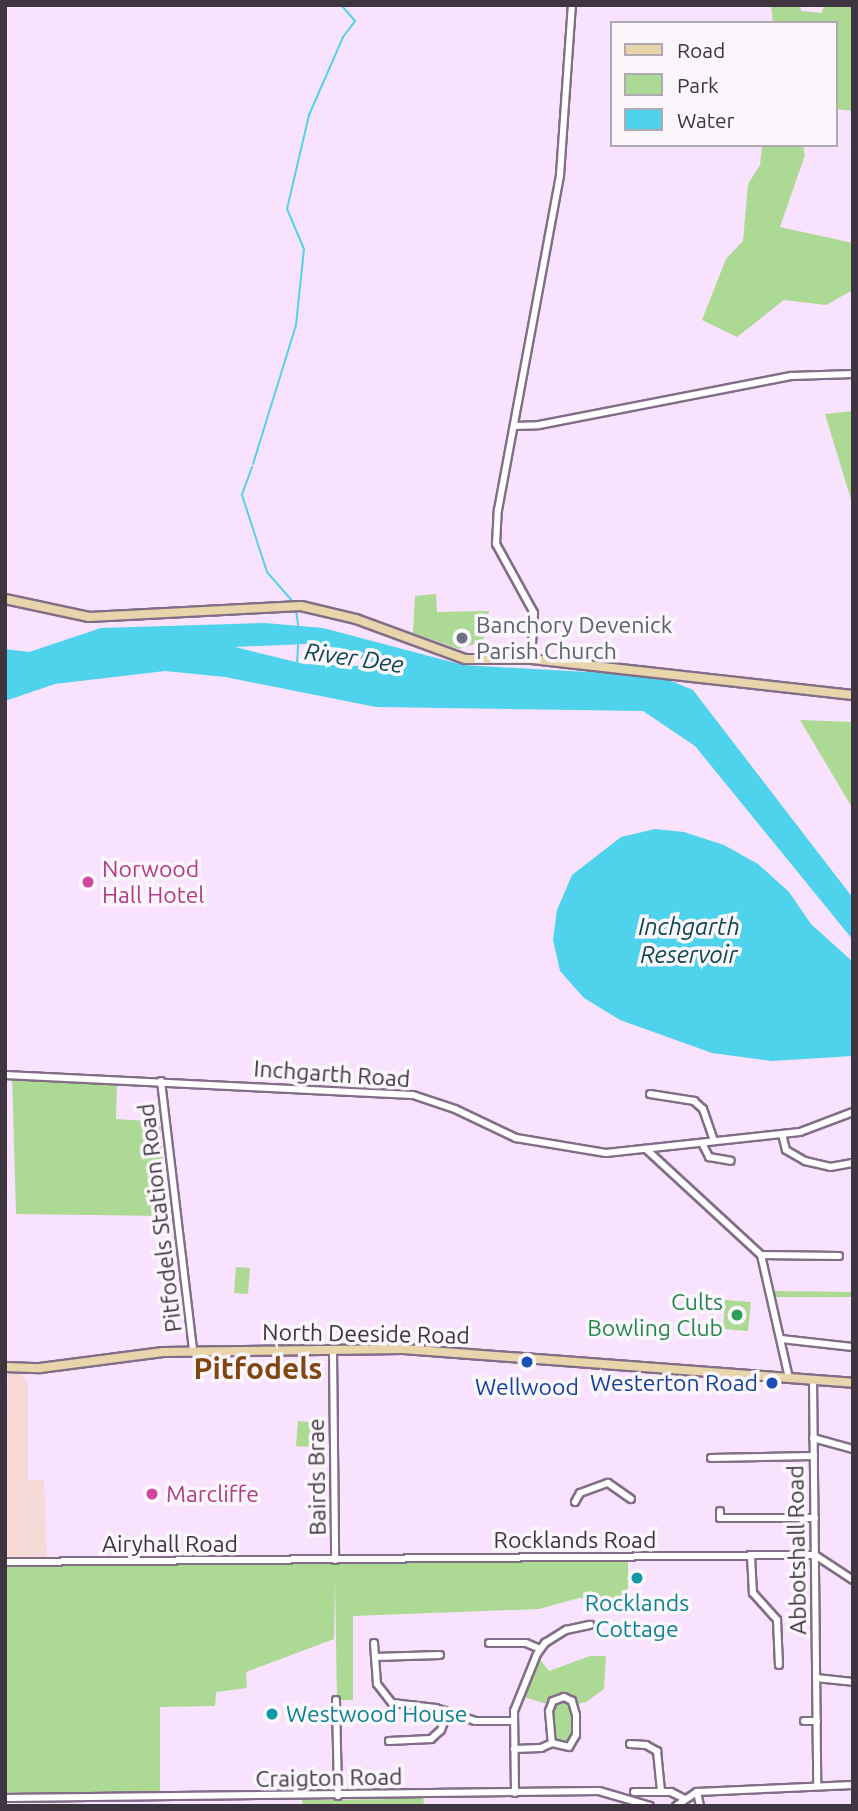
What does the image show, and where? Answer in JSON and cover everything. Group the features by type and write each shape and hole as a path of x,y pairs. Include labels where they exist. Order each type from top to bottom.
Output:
{"main road":[{"path":"5,599 89,617 302,606 356,619 466,659 531,659 853,695"},
{"name":"North Deeside Road","path":"5,1367 193,1350 445,1351 853,1383"}],"street":[{"path":"531,659 534,613 496,544 498,510 560,174 572,5"},
{"path":"514,426 539,425 792,376 853,374"},
{"name":"Inchgarth Road","path":"5,1075 414,1095 536,1143 606,1153 782,1134 853,1112"},
{"name":"Pitfodels Station Road","path":"161,1081 193,1350"},
{"path":"650,1094 694,1101 703,1109 714,1141"},
{"path":"782,1134 786,1150 800,1159 824,1166 850,1164"},
{"path":"702,1143 706,1155 731,1161"},
{"path":"646,1149 761,1255 789,1378"},
{"path":"722,1160 724,1151"},
{"path":"844,1157 850,1164"},
{"path":"761,1255 839,1256"},
{"path":"781,1339 853,1347"},
{"name":"Bairds Brae","path":"333,1352 335,1560"},
{"name":"Abbotshall Road","path":"813,1379 817,1786"},
{"path":"813,1438 853,1450"},
{"path":"710,1458 814,1457"},
{"path":"575,1502 580,1493 608,1483 631,1499"},
{"path":"720,1511 720,1518 815,1518"},
{"path":"815,1555 853,1580"},
{"name":"Rocklands Road","path":"335,1560 815,1555"},
{"path":"751,1556 752,1593 777,1620 779,1665"},
{"name":"Airyhall Road","path":"5,1562 335,1560"},
{"path":"515,1793 513,1721 540,1649 566,1630 590,1625"},
{"path":"374,1643 377,1684 392,1703 448,1712 475,1721 513,1721"},
{"path":"489,1643 526,1643 540,1649"},
{"path":"426,1655 426,1665"},
{"path":"375,1657 440,1655"},
{"path":"816,1678 853,1682"},
{"path":"514,1749 541,1748 552,1743 569,1747 576,1735 574,1706 564,1697 553,1701 549,1711 552,1743"},
{"path":"337,1700 338,1796"},
{"path":"389,1741 431,1739 441,1730 448,1712"},
{"path":"804,1721 817,1721"},
{"path":"642,1734 642,1745"},
{"path":"403,1740 403,1750"},
{"path":"630,1744 652,1747 660,1756 661,1791"},
{"path":"676,1806 683,1798 697,1792 853,1785"},
{"name":"Craigton Road","path":"5,1798 607,1791 650,1806"},
{"path":"634,1792 661,1791 683,1798"},
{"path":"697,1792 700,1806"}],"shaded area":[{"path":"8,1371 21,1371 28,1385 28,1480 44,1480 47,1559 5,1560"}],"green space":[{"path":"771,5 800,5 801,11 822,13 824,5 853,5 853,111 837,109 837,21 773,21"},
{"path":"762,147 803,147 805,155 780,227 853,243 853,290 826,305 784,300 737,337 702,320 726,259 743,241 748,184 760,165"},
{"path":"853,411 853,506 825,414"},
{"path":"436,594 437,612 489,611 483,641 459,649 413,633 415,596"},
{"path":"800,720 853,722 853,809"},
{"path":"12,1075 117,1078 116,1119 160,1122 167,1216 16,1214"},
{"path":"236,1267 250,1268 248,1294 234,1293"},
{"path":"773,1291 853,1292 853,1297 774,1297"},
{"name":"Cults Bowling Club","path":"725,1300 751,1302 748,1331 723,1329"},
{"path":"298,1421 322,1423 320,1448 296,1446"},
{"path":"628,1558 628,1588 619,1607 601,1599 579,1598 539,1609 353,1616 353,1700 337,1700 335,1580 334,1639 246,1672 247,1688 216,1692 215,1706 160,1707 160,1793 5,1794 5,1562"},
{"path":"590,1656 606,1656 604,1689 586,1702 578,1704 562,1693 547,1704 524,1697 539,1658 549,1671"},
{"path":"561,1699 569,1702 574,1718 568,1745 553,1737 552,1710"},
{"path":"395,1794 423,1794 424,1806 303,1806 302,1800 395,1799"}],"water":[{"path":"265,623 323,628 463,665 659,676 693,690 853,898 853,940 695,746 643,711 376,707 225,677 165,671 55,684 5,701 5,649 29,652 101,628","holes":["305,644 388,666 304,664 235,647"]},
{"name":"Inchgarth Reservoir","path":"655,829 684,832 724,845 758,864 789,892 811,924 853,962 853,1056 772,1061 712,1053 620,1020 584,998 560,971 553,940 557,910 572,875 621,837"}],"waterway":[{"path":"253,464 296,325 304,249 287,209 309,115 343,37 355,21 341,5"},
{"path":"252,467 242,495 267,572 291,600"},
{"path":"296,610 298,625"},
{"name":"River Dee","path":"297,664 298,645"}],"place":[{"name":"Banchory Devenick Parish Church","path":"462,638"},
{"name":"Norwood Hall Hotel","path":"88,882"},
{"name":"Cults Bowling Club","path":"737,1315"},
{"name":"Wellwood","path":"527,1362"},
{"name":"Westerton Road","path":"772,1383"},
{"name":"Marcliffe","path":"152,1494"},
{"name":"Rocklands Cottage","path":"637,1578"},
{"name":"Westwood House","path":"272,1714"}],"district":[{"name":"Pitfodels","path":"258,1368"}]}
